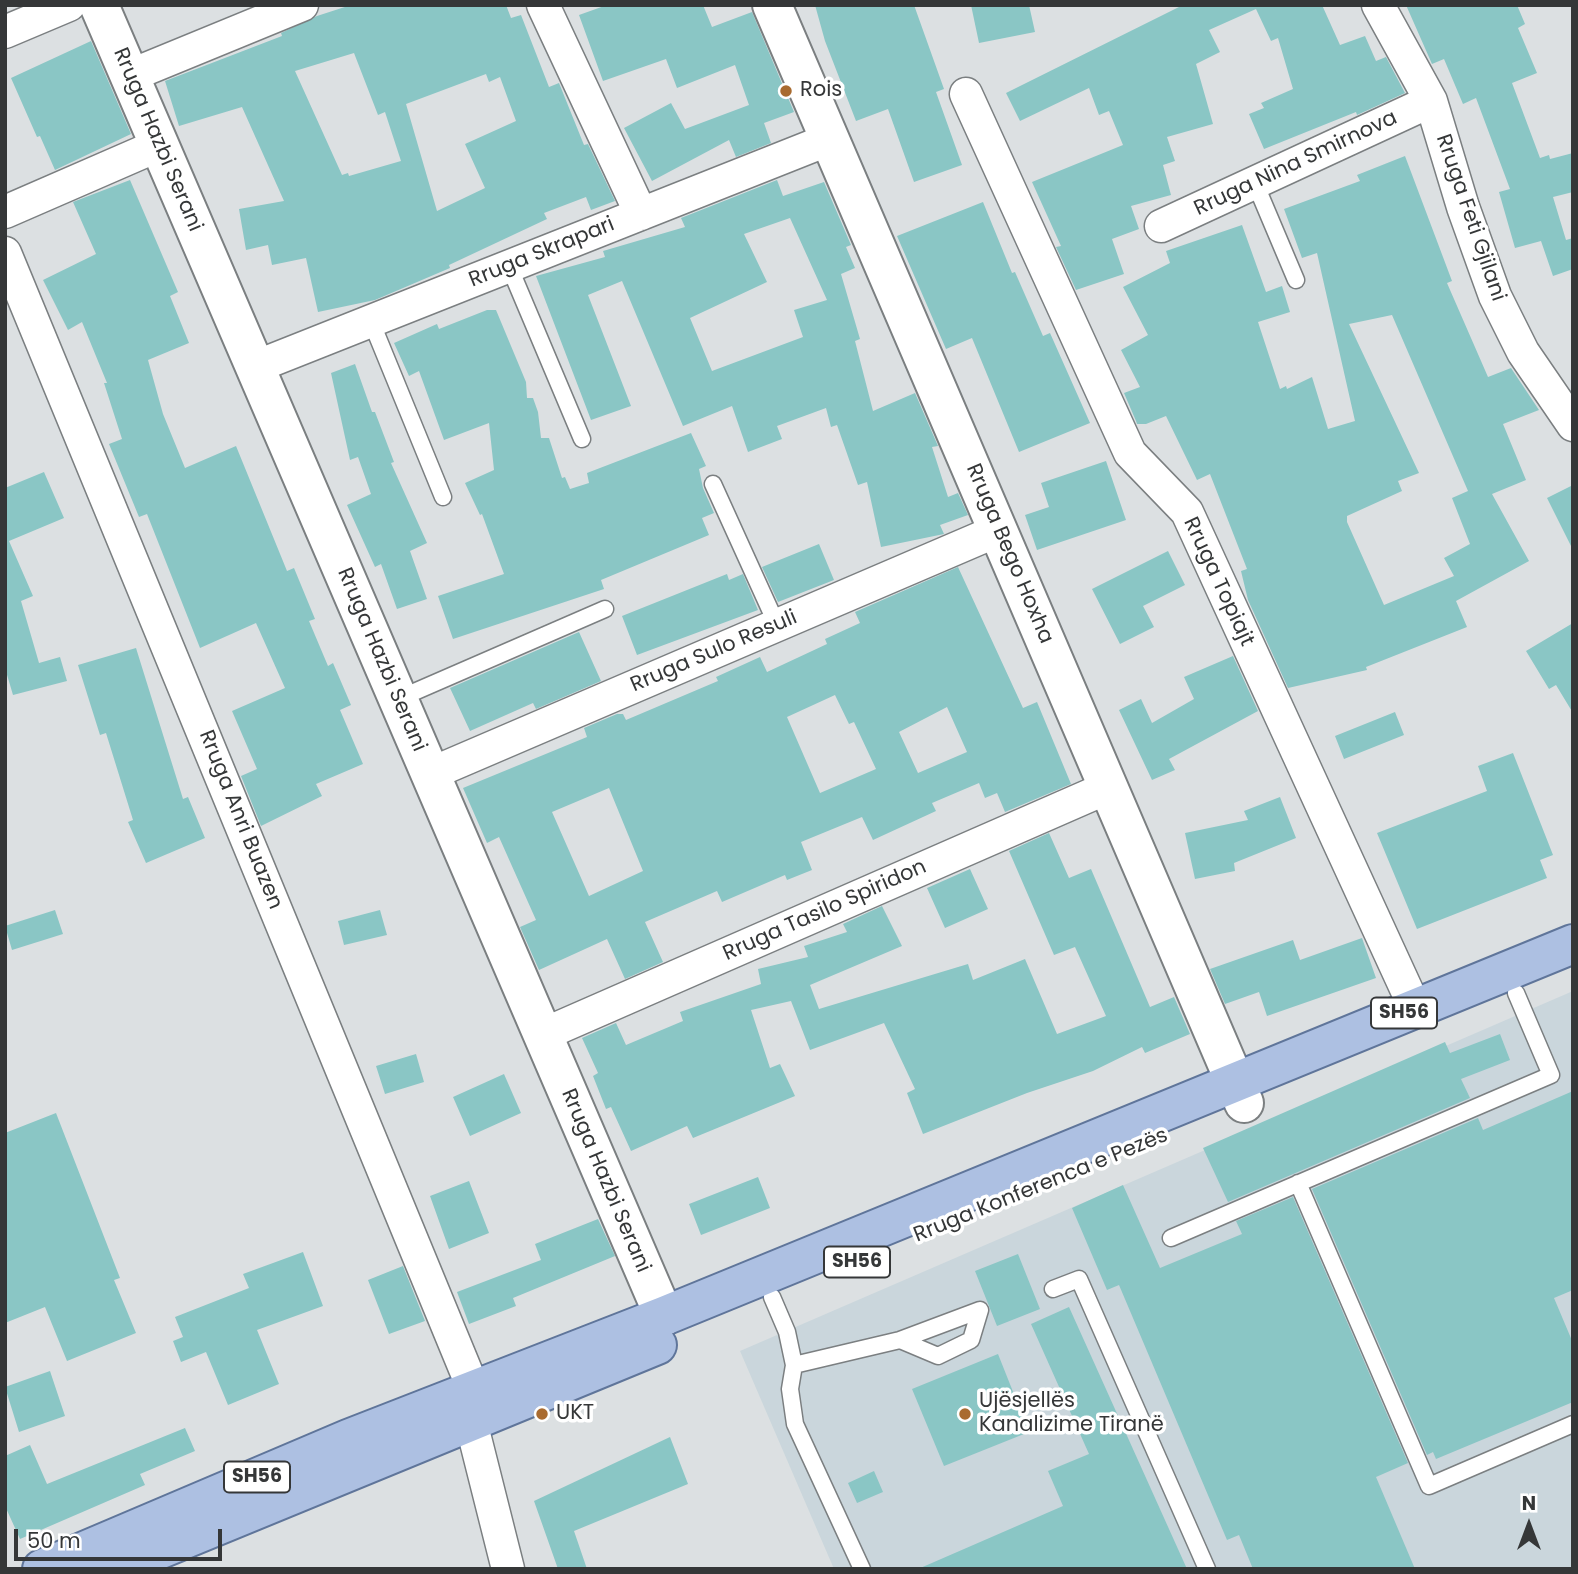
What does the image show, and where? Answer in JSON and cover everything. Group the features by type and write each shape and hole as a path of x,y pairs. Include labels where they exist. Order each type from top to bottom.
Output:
{"main road":[{"name":"Rruga Konferenca e Pezës","path":"472,1405 772,1297 1240,1093 1415,1008 1573,944"},
{"name":"Rruga Konferenca e Pezës","path":"472,1405 663,1315 1240,1093 1516,993 1573,968"},
{"name":"SH56","path":"42,1569 472,1405"},
{"name":"SH56","path":"112,1569 472,1405"}],"street":[{"path":"5,32 69,5"},
{"name":"Rruga Hazbi Serani","path":"99,5 663,1315"},
{"path":"129,76 302,5"},
{"path":"543,5 641,214"},
{"name":"Rruga Bego Hoxha","path":"772,5 1240,1093"},
{"name":"Rruga Feti Gjilani","path":"1378,5 1431,101 1463,207 1495,296 1523,352 1573,425"},
{"name":"Rruga Topiajt","path":"966,94 1130,453 1187,512 1415,1008"},
{"name":"Rruga Nina Smirnova","path":"1161,226 1431,101"},
{"name":"Rruga Skrapari","path":"255,367 830,139"},
{"path":"5,212 159,145"},
{"name":"Rruga Anri Buazen","path":"5,253 472,1405 508,1569"},
{"name":"Rruga Sulo Resuli","path":"430,774 999,530"},
{"name":"Rruga Tasilo Spiridon","path":"542,1035 1109,787"}],"lane":[{"path":"1255,183 1296,279"},
{"path":"509,266 582,439"},
{"path":"371,321 443,497"},
{"path":"713,484 777,625"},
{"path":"398,699 605,609"},
{"path":"1171,1238 1551,1075 1516,993"},
{"path":"1298,1183 1429,1486 1573,1424"},
{"path":"1053,1289 1079,1279 1207,1569"},
{"path":"772,1297 787,1332 794,1365 790,1389 795,1424 862,1569"},
{"path":"794,1365 900,1340"}],"shaded area":[{"path":"1573,991 1573,1569 834,1569 740,1351"}],"building":[{"path":"351,5 506,5 511,18 521,15 549,87 559,83 584,145 588,144 615,201 591,210 586,197 544,213 547,219 449,265 450,268 375,300 318,312 306,258 272,265 268,245 246,250 239,209 284,201 242,107 179,126 165,81 282,36 281,33 317,16","holes":["354,53 378,115 385,112 401,161 349,176 348,173 342,175 295,71","486,74 489,82 500,77 516,121 465,144 485,188 437,211 406,104"]},
{"path":"607,5 703,5 712,27 752,12 794,112 764,123 771,143 736,157 729,140 652,181 624,128 671,103 685,129 749,105 735,65 677,88 666,59 603,81 579,15"},
{"path":"815,5 914,5 944,89 936,92 962,165 914,182 888,109 856,121 825,41"},
{"path":"971,5 1029,5 1035,32 979,43"},
{"path":"1183,5 1322,5 1340,45 1365,36 1376,61 1386,57 1405,93 1357,115 1356,112 1264,149 1249,114 1264,108 1261,103 1293,89 1278,38 1271,41 1256,9 1209,30 1220,52 1196,64 1213,124 1167,137 1175,161 1163,165 1171,195 1131,206 1139,229 1112,239 1124,274 1076,290 1056,247 1061,246 1032,182 1123,145 1109,111 1099,115 1089,88 1020,121 1006,93"},
{"path":"1406,5 1517,5 1525,24 1518,28 1537,73 1512,83 1540,158 1549,155 1550,159 1573,153 1573,192 1553,197 1566,240 1573,238 1573,269 1553,276 1541,241 1515,248 1499,192 1510,189 1476,98 1463,104 1444,59 1432,64"},
{"path":"91,41 131,134 55,170 11,78"},
{"path":"1405,156 1452,281 1447,283 1488,377 1511,368 1539,410 1503,424 1526,480 1492,494 1529,561 1456,601 1467,627 1366,667 1367,670 1288,688 1248,600 1241,571 1247,569 1210,474 1197,480 1166,416 1146,424 1137,424 1124,393 1140,387 1121,350 1148,335 1123,287 1170,263 1166,251 1242,225 1266,292 1282,286 1290,312 1258,322 1280,389 1286,386 1287,389 1312,377 1328,429 1355,421 1317,253 1302,258 1284,209 1360,181 1357,175","holes":["1392,315 1468,491 1452,498 1470,544 1444,558 1454,576 1384,605 1347,522 1347,516 1402,491 1398,481 1419,473 1349,324"]},
{"path":"130,180 178,292 170,296 189,343 148,360 163,414 185,468 236,446 287,571 294,568 315,619 309,621 328,666 333,663 351,705 340,710 363,764 316,784 322,796 261,826 241,776 257,769 232,711 285,688 256,623 200,648 147,514 139,517 109,444 122,439 104,383 107,383 82,322 68,330 43,280 96,254 73,202"},
{"path":"777,180 783,196 824,182 851,245 846,247 855,268 841,274 860,339 855,341 873,411 915,393 938,446 932,447 948,497 958,493 968,515 940,525 944,534 881,547 867,482 858,485 837,425 831,427 826,408 777,426 782,439 748,452 732,406 683,426 622,281 588,295 631,406 591,420 536,276 605,257 603,251 685,227 681,218","holes":["790,218 827,300 794,310 803,337 712,371 690,318 767,282 744,234"]},
{"path":"983,202 1012,273 1015,272 1043,336 1050,333 1090,423 1019,452 972,338 946,349 897,236"},
{"path":"487,310 496,310 526,382 527,398 533,398 538,412 541,438 549,438 562,478 565,477 570,489 589,483 587,473 691,433 706,466 699,469 703,488 714,513 702,518 709,535 601,580 604,589 453,639 438,596 504,574 482,514 480,515 465,483 494,470 489,423 444,440 419,371 409,376 394,343 437,324 439,329"},
{"path":"355,364 394,462 391,463 427,543 410,551 427,599 397,609 381,564 375,567 347,505 371,494 358,457 350,460 331,373"},
{"path":"1106,461 1126,520 1037,550 1025,515 1049,507 1041,483"},
{"path":"44,472 64,518 9,541 33,596 21,601 39,663 60,657 67,681 13,695 5,668 5,488"},
{"path":"1573,485 1573,550 1547,498"},
{"path":"819,544 834,580 778,602 762,567"},
{"path":"1168,551 1185,585 1143,606 1154,627 1120,644 1092,589"},
{"path":"958,567 1023,708 1037,702 1071,784 1005,812 997,793 985,798 979,783 932,803 936,811 873,840 862,817 801,842 812,870 787,880 785,875 722,902 717,891 645,922 663,962 625,979 607,939 539,970 520,927 536,920 499,837 487,843 463,788 587,737 584,728 617,714 623,714 626,720 718,681 716,677 760,657 767,672 827,644 825,639 860,623 855,612","holes":["835,695 849,724 854,722 876,769 820,793 787,717","947,707 967,752 918,773 899,732","609,788 643,871 589,896 552,812"]},
{"path":"727,574 729,580 743,574 758,610 637,655 622,616"},
{"path":"1573,623 1573,713 1556,685 1549,689 1526,651"},
{"path":"579,632 601,681 536,709 533,703 470,731 450,688"},
{"path":"136,648 183,799 188,797 205,838 146,863 128,822 133,820 106,733 100,735 78,665"},
{"path":"1233,656 1258,711 1169,759 1175,770 1152,780 1119,710 1141,699 1152,723 1194,699 1184,677"},
{"path":"1395,712 1404,735 1344,759 1335,736"},
{"path":"1513,753 1553,855 1540,860 1547,878 1417,929 1377,833 1487,791 1478,766"},
{"path":"1280,797 1296,838 1234,863 1235,871 1195,879 1185,833 1248,820 1244,811"},
{"path":"1049,833 1069,878 1091,869 1150,1007 1174,997 1190,1034 1145,1053 1142,1047 1093,1071 1027,1093 923,1134 907,1093 915,1089 884,1023 810,1050 791,1001 751,1010 770,1068 780,1064 795,1096 693,1138 687,1126 631,1151 611,1107 606,1109 593,1076 598,1073 582,1038 616,1023 626,1045 683,1021 680,1012 761,984 758,969 808,957 804,946 847,932 843,924 882,906 902,946 810,985 819,1009 968,964 973,980 1025,959 1057,1034 1106,1016 1075,947 1054,955 1009,851"},
{"path":"970,869 988,909 945,928 927,888"},
{"path":"55,910 63,934 12,950 5,926"},
{"path":"380,910 387,935 344,945 338,921"},
{"path":"1362,938 1376,978 1267,1016 1259,992 1225,1004 1210,969 1293,940 1300,960"},
{"path":"1500,1034 1510,1060 1461,1079 1470,1098 1228,1202 1203,1148 1445,1042 1450,1053"},
{"path":"416,1054 424,1082 385,1094 376,1066"},
{"path":"504,1074 521,1113 470,1136 453,1097"},
{"path":"1573,1091 1573,1290 1554,1298 1573,1343 1573,1402 1436,1459 1433,1452 1427,1455 1312,1189 1478,1118 1483,1130"},
{"path":"56,1113 120,1278 114,1280 136,1333 67,1361 45,1307 5,1323 5,1133"},
{"path":"758,1177 770,1208 701,1235 689,1204"},
{"path":"469,1181 489,1233 449,1249 430,1196"},
{"path":"1123,1185 1160,1268 1242,1234 1236,1221 1293,1197 1408,1463 1376,1477 1415,1569 1253,1569 1239,1535 1227,1540 1119,1285 1107,1290 1072,1208"},
{"path":"598,1219 615,1256 513,1298 516,1306 469,1324 457,1292 541,1260 535,1244"},
{"path":"303,1252 323,1306 257,1330 279,1384 228,1405 206,1352 181,1362 173,1341 183,1337 175,1317 249,1288 243,1274"},
{"path":"1018,1254 1040,1309 997,1326 975,1271"},
{"path":"403,1266 425,1321 389,1334 368,1280"},
{"path":"1069,1307 1187,1569 918,1569 1063,1506 1048,1471 1089,1454 1031,1324"},
{"path":"998,1354 1029,1432 944,1466 912,1389"},
{"path":"50,1371 65,1416 19,1432 5,1387"},
{"path":"185,1428 195,1451 140,1474 145,1485 20,1539 5,1506 5,1456 30,1445 47,1484"},
{"path":"670,1437 688,1484 574,1531 587,1569 558,1569 534,1501"},
{"path":"874,1471 883,1492 857,1503 848,1483"}],"place":[{"name":"Rois","path":"786,91"},
{"name":"UKT","path":"542,1414"},
{"name":"Ujësjellës Kanalizime Tiranë","path":"965,1414"}]}
